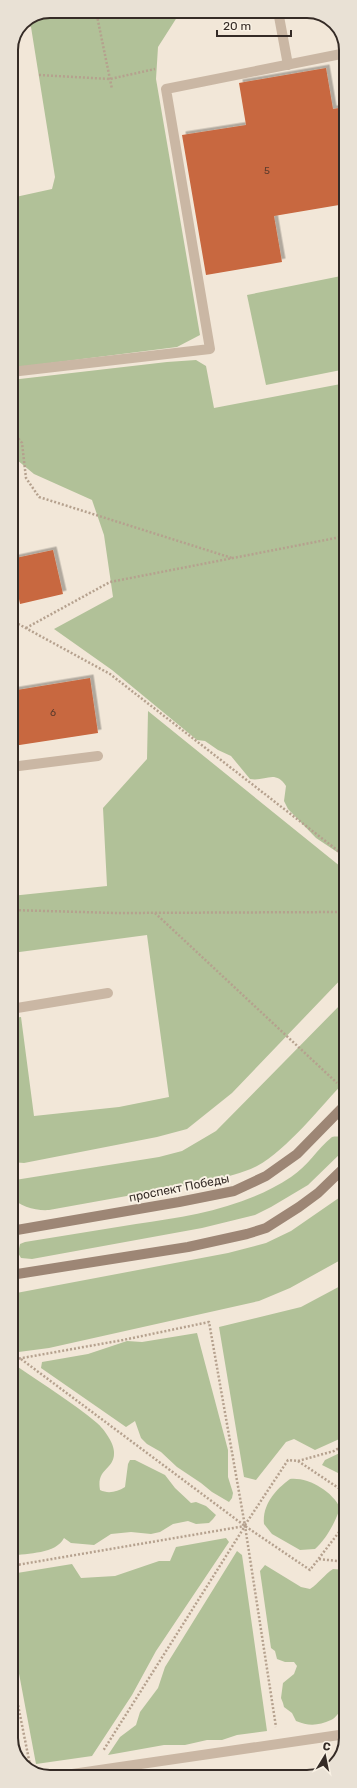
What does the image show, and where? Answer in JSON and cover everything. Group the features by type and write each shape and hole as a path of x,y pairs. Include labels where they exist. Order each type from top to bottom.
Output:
{"main road":[{"name":"проспект Победы","path":"18,1230 172,1204 234,1191 266,1176 297,1154 339,1111"},
{"path":"18,1274 188,1247 247,1234 266,1228 299,1207 318,1193 339,1173"}],"lane":[{"path":"279,18 288,65"},
{"path":"18,371 210,349 166,89 339,54"},
{"path":"18,766 98,756"},
{"path":"18,1008 108,993"},
{"path":"91,1770 339,1735"}],"path":[{"path":"97,18 112,89"},
{"path":"39,75 110,79 155,69"},
{"path":"18,438 22,443 26,478 39,497 233,559"},
{"path":"26,628 110,582 339,537"},
{"path":"18,624 110,674 339,852"},
{"path":"18,910 155,914 339,912"},
{"path":"155,914 337,1083"},
{"path":"20,1359 209,1322 245,1526 278,1743"},
{"path":"20,1359 245,1526 310,1570 339,1532"},
{"path":"91,1770 288,1460 298,1461 334,1451 339,1448"},
{"path":"298,1461 339,1488"},
{"path":"18,1565 245,1526"},
{"path":"319,1559 339,1561"},
{"path":"18,1705 30,1763"}],"green space":[{"path":"50,18 177,18 158,47 156,79 200,335 177,347 18,367 18,196 52,189 55,177 31,27 28,26 38,20"},
{"path":"339,276 339,370 266,385 247,295"},
{"path":"196,360 206,366 214,408 339,384 339,853 316,838 288,809 284,801 286,786 282,781 274,777 250,779 231,756 218,750 205,741 197,740 112,670 54,629 113,597 104,535 92,500 34,474 18,461 18,379"},
{"path":"148,711 339,865 339,981 232,1093 187,1129 157,1137 24,1163 18,1163 18,1017 21,1017 34,1116 119,1107 169,1097 147,935 18,952 18,895 107,886 103,808 147,759"},
{"path":"339,1006 339,1088 292,1138 268,1159 257,1166 240,1173 210,1181 49,1210 28,1208 18,1202 18,1180 159,1157 182,1151 216,1131"},
{"path":"332,1137 339,1137 339,1155 308,1185 255,1215 202,1228 32,1259 21,1258 18,1253 20,1244 25,1242 177,1218 236,1203 273,1188 291,1177 297,1173"},
{"path":"339,1198 339,1261 290,1288 259,1301 49,1348 18,1352 18,1293 228,1253 266,1243 291,1231"},
{"path":"339,1287 339,1439 315,1450 294,1439 286,1442 256,1480 244,1477 219,1327 301,1307"},
{"path":"197,1333 228,1450 228,1477 233,1493 229,1502 212,1492 177,1467 161,1452 147,1444 141,1438 135,1421 126,1427 41,1368 42,1362 88,1354 127,1341 142,1342"},
{"path":"18,1367 88,1416 100,1426 108,1436 114,1448 114,1458 101,1477 99,1483 100,1490 112,1492 125,1487 128,1464 130,1460 135,1460 165,1475 175,1488 191,1503 196,1502 206,1506 216,1515 209,1523 196,1524 188,1521 173,1524 160,1532 151,1534 131,1532 111,1534 94,1545 71,1543 64,1538 55,1547 18,1555"},
{"path":"339,1453 339,1474 322,1465 325,1460"},
{"path":"290,1479 304,1480 319,1486 331,1496 339,1506 336,1519 330,1530 315,1549 300,1550 272,1534 264,1524 267,1504 279,1488"},
{"path":"226,1538 229,1542 156,1651 132,1695 92,1756 36,1764 18,1668 18,1573 72,1564 81,1578 115,1576 159,1561 170,1561 176,1547"},
{"path":"237,1551 242,1555 267,1731 237,1735 222,1740 207,1740 185,1745 164,1745 108,1755 120,1737 136,1725 140,1712 158,1688 165,1667"},
{"path":"265,1565 301,1587 310,1589 333,1569 339,1569 339,1712 334,1718 326,1722 313,1725 300,1723 296,1721 292,1713 284,1707 281,1698 283,1683 294,1674 297,1666 294,1662 285,1662 277,1659 275,1651 271,1648 260,1571"}],"building":[{"path":"326,68 333,109 339,108 339,205 274,216 282,262 206,275 182,135 246,125 239,83"},
{"path":"53,550 63,594 20,604 18,594 18,558"},
{"path":"90,678 98,733 18,745 18,690"}]}
